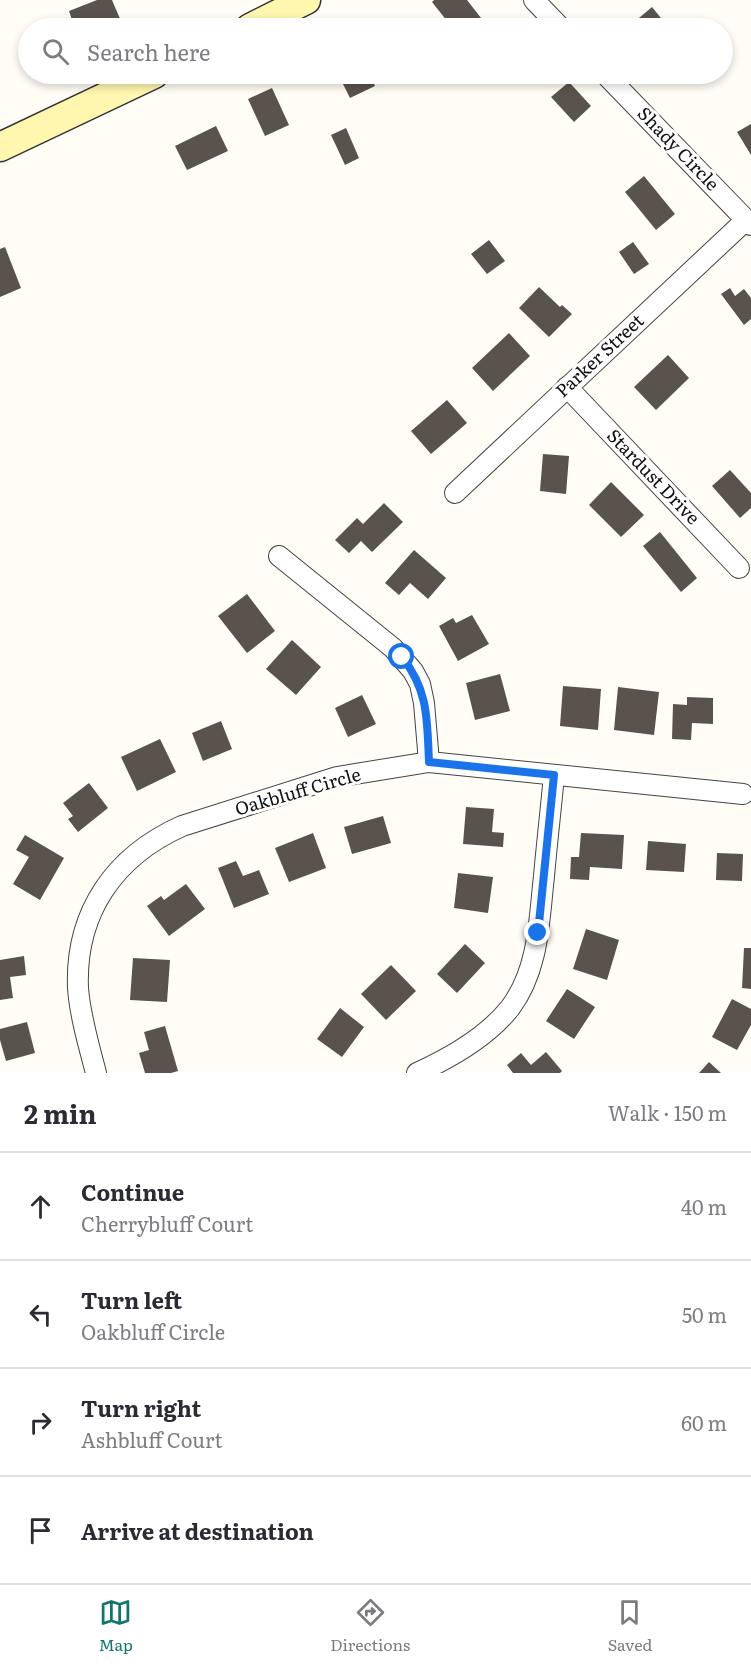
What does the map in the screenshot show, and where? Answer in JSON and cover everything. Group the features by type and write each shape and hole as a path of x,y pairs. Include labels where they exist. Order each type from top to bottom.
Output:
{"main road":[{"path":"270,18 306,0"},
{"path":"0,147 133,84"}],"street":[{"path":"534,0 551,18"},
{"name":"Shady Circle","path":"615,84 749,222"},
{"name":"Parker Street","path":"455,493 567,387 749,222"},
{"name":"Stardust Drive","path":"567,387 739,568"},
{"path":"279,556 393,648 413,671 420,684 424,703 429,762"},
{"name":"Oakbluff Circle","path":"95,1073 78,989 81,944 105,887 120,867 159,836 182,826 337,777 429,762 748,795"},
{"path":"417,1073 435,1065 484,1033 505,1013 521,989 531,965 538,933 554,775"}],"building":[{"path":"97,0 112,0 120,18 71,18 69,11"},
{"path":"434,0 467,0 481,18 445,18 432,2"},
{"path":"652,7 661,18 639,18"},
{"path":"343,84 374,84 375,86 350,98"},
{"path":"567,84 571,84 591,106 574,122 551,97"},
{"path":"272,88 289,125 265,136 248,99"},
{"path":"751,124 751,155 737,132"},
{"path":"216,126 228,151 187,170 175,146"},
{"path":"346,128 359,158 345,165 331,135"},
{"path":"644,176 675,214 656,230 625,192"},
{"path":"489,240 505,261 487,274 471,254"},
{"path":"633,242 649,264 634,274 619,252"},
{"path":"5,247 21,288 0,297 0,249"},
{"path":"539,287 560,307 562,305 572,314 549,337 519,308"},
{"path":"730,288 735,296 744,289 751,298 751,319 744,325 721,294"},
{"path":"509,333 530,356 493,391 472,368"},
{"path":"668,355 689,378 656,410 634,387"},
{"path":"447,400 467,423 431,454 411,431"},
{"path":"543,454 569,456 566,494 540,491"},
{"path":"730,470 751,493 751,508 740,518 712,486"},
{"path":"611,482 644,515 621,537 589,505"},
{"path":"384,503 403,522 372,552 361,541 349,553 335,540 357,518 363,524"},
{"path":"660,532 697,578 681,592 643,546"},
{"path":"414,550 446,578 428,599 410,583 399,595 385,583"},
{"path":"247,594 275,631 247,653 218,616"},
{"path":"472,615 489,644 458,661 439,626 453,618 456,623"},
{"path":"292,640 321,667 296,695 266,669"},
{"path":"500,674 510,711 475,720 466,683"},
{"path":"563,686 601,689 598,730 560,726"},
{"path":"618,687 659,692 654,735 614,730"},
{"path":"362,695 376,724 348,737 335,708"},
{"path":"687,697 713,698 713,724 692,723 691,740 672,739 673,704 687,705"},
{"path":"221,721 232,749 203,761 192,733"},
{"path":"160,739 176,772 137,791 121,757"},
{"path":"89,783 108,808 78,832 68,819 73,816 63,803"},
{"path":"466,807 494,809 492,832 504,833 503,847 463,844"},
{"path":"383,816 391,843 352,854 344,827"},
{"path":"313,833 326,868 289,882 275,848"},
{"path":"581,833 624,835 622,869 590,867 589,880 570,879 571,857 579,857"},
{"path":"25,835 64,858 40,900 13,884 29,857 16,850"},
{"path":"648,841 686,844 684,872 646,870"},
{"path":"717,853 743,854 742,881 716,880"},
{"path":"236,861 243,876 259,870 269,894 234,908 218,868"},
{"path":"458,873 493,877 488,913 454,908"},
{"path":"186,884 205,909 169,936 147,906 161,896 164,900"},
{"path":"586,929 619,940 607,980 573,969"},
{"path":"465,944 485,963 457,993 437,974"},
{"path":"744,948 751,948 751,989 742,988"},
{"path":"24,956 26,975 10,977 13,998 0,1000 0,960"},
{"path":"133,958 170,960 167,1002 130,1000"},
{"path":"391,965 416,991 386,1020 361,994"},
{"path":"567,989 595,1007 574,1039 546,1021"},
{"path":"732,999 751,1009 751,1025 737,1050 712,1037"},
{"path":"340,1008 364,1027 342,1057 317,1039"},
{"path":"27,1022 35,1053 6,1061 0,1040 0,1029"},
{"path":"165,1026 178,1071 145,1073 139,1053 149,1050 144,1032"},
{"path":"546,1052 562,1071 560,1073 513,1073 507,1065 521,1053 531,1065"},
{"path":"709,1062 721,1073 699,1073"}],"route":[{"path":"402,657 420,684 427,726 429,762 554,775 538,933"}]}
